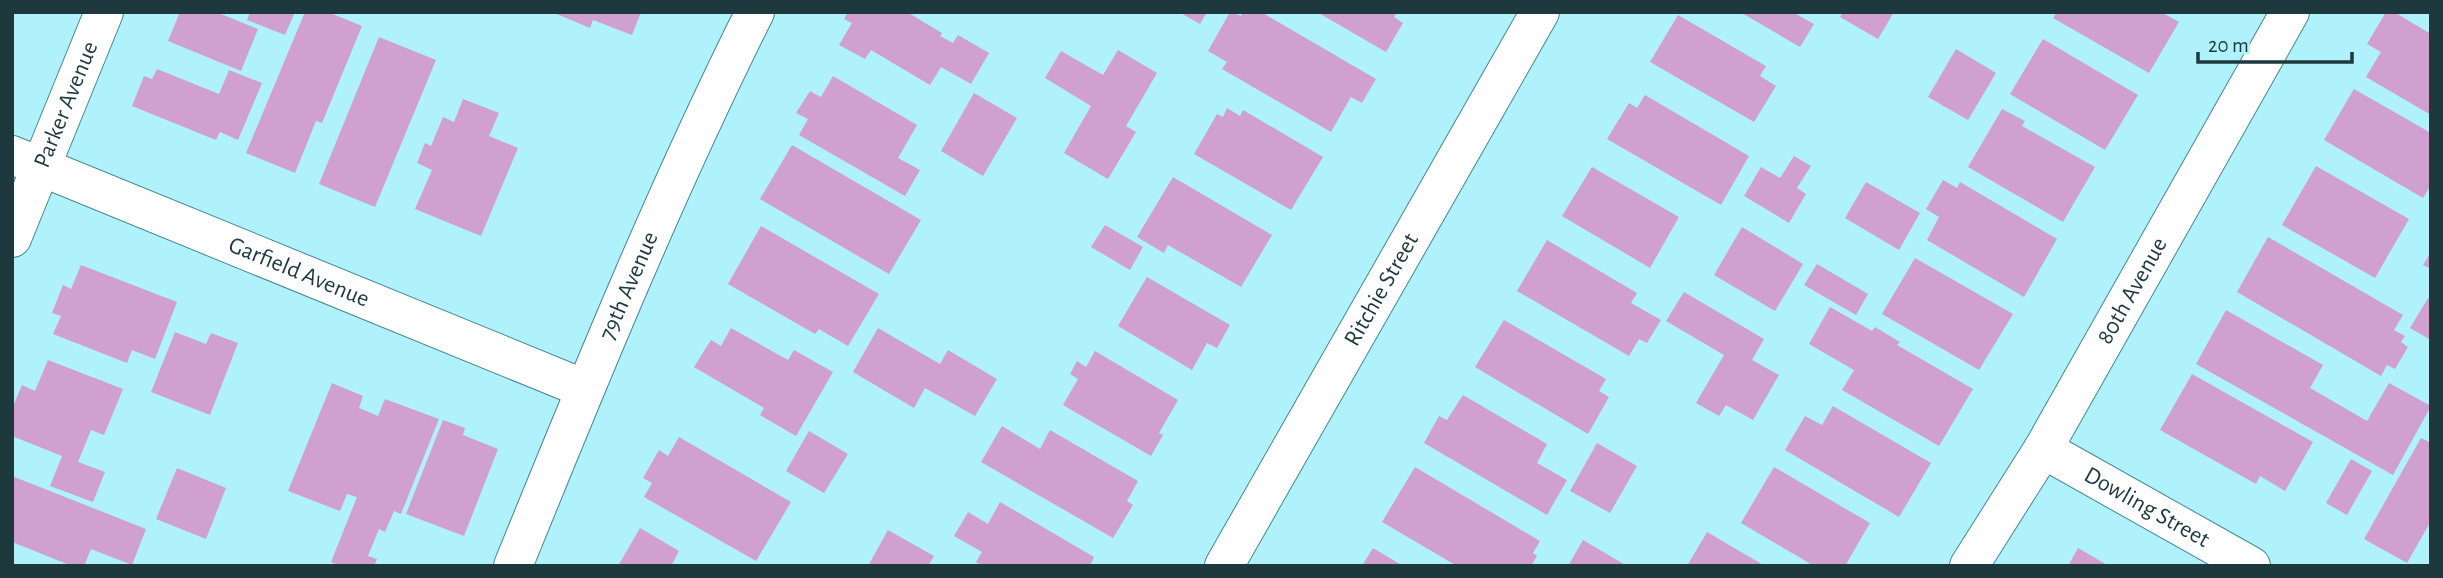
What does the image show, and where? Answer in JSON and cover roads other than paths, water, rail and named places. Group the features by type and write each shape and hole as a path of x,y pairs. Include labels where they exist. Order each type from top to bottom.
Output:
{"street":[{"name":"Parker Avenue","path":"12,238 27,161 104,12"},
{"name":"79th Avenue","path":"513,566 585,389 706,110 755,12"},
{"name":"Ritchie Street","path":"1224,566 1540,12"},
{"name":"80th Avenue","path":"1969,566 2043,449 2290,12"},
{"name":"Garfield Avenue","path":"27,161 585,389"},
{"name":"Dowling Street","path":"2043,449 2251,566"}]}
